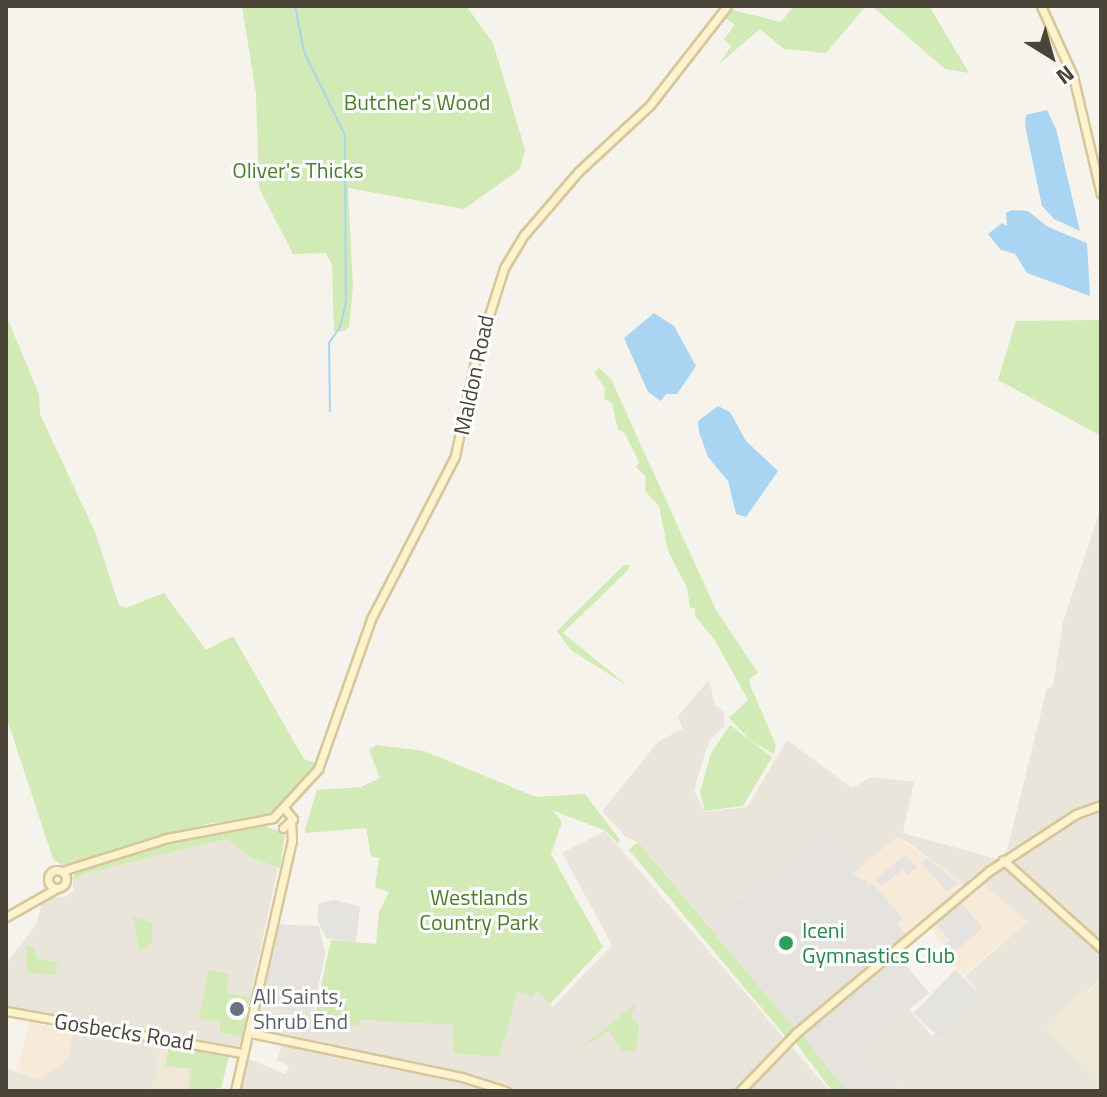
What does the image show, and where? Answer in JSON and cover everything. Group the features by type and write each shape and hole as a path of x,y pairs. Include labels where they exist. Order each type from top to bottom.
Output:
{"street":[{"name":"Maldon Road","path":"274,821 318,769 371,619 455,456 478,346 504,268 524,235 578,172 650,105 727,6"},
{"path":"1041,6 1073,76 1101,194"},
{"path":"740,1091 796,1033 1003,860 1076,814 1101,805"},
{"path":"235,1091 241,1053 251,1033 259,967 290,846 287,809"},
{"path":"6,917 41,894 57,888 64,875 146,843 263,821 287,826"},
{"path":"1003,860 1101,948"},
{"path":"41,894 53,871 64,875"},
{"path":"49,881 57,888"},
{"name":"Gosbecks Road","path":"6,1011 241,1053"},
{"path":"251,1033 462,1077 506,1091"}],"shaded area":[{"path":"1101,507 1101,979 1045,1030 1101,1080 1101,1091 897,1091 899,1086 861,1050 909,1009 932,1036 981,996 965,976 1027,922 982,883 966,886 906,841 897,837 860,868 826,829 708,925 638,842 626,837 602,811 658,742 682,729 678,716 709,680 715,705 724,712 724,726 709,741 694,790 705,812 747,807 787,740 852,788 872,777 914,782 903,833 997,859 1007,851 1047,688 1053,687 1063,622"},
{"path":"826,829 860,868 854,873 907,936 892,949 929,993 861,1050 899,1086 894,1091 846,1091 708,925"},
{"path":"605,831 830,1091 235,1091 241,1056 286,1074 289,1066 277,1061 284,1038 263,1033 256,1020 257,1006 358,1027 360,1020 453,1025 502,1046 518,992 536,991 553,1007 612,945 562,853"},
{"path":"897,837 966,886 907,936 854,872"},
{"path":"227,839 251,858 278,867 250,998 226,992 208,971 199,1019 220,1022 221,1032 242,1037 239,1046 163,1039 151,1091 6,1091 6,1068 37,1079 68,1059 74,1024 6,1008 6,964 36,925 43,900 67,896 73,891 73,880 83,874"},
{"path":"905,855 917,867 908,875 903,869 882,886 876,879"},
{"path":"927,858 958,883 947,892 922,863"},
{"path":"857,877 868,882 866,887 872,883 903,919 897,924 857,882 843,892"},
{"path":"982,883 1027,922 961,977 932,928"},
{"path":"335,900 360,907 356,943 326,938 317,919 319,903"},
{"path":"961,903 983,928 946,959 944,945 949,940 936,924"},
{"path":"845,912 861,923 792,977 784,963"},
{"path":"276,924 319,926 325,954 312,1017 257,1006"},
{"path":"955,970 981,995 939,1038 913,1013"},
{"path":"1101,979 1101,1080 1045,1030 1081,990 1090,991"},
{"path":"30,1021 73,1033 68,1059 37,1080 16,1071"},
{"path":"163,1039 231,1049 221,1088 151,1091"}],"green space":[{"name":"Butcher's Wood","path":"242,6 467,7 493,43 525,149 520,169 464,209 348,188 353,286 349,327 344,331 334,332 332,265 326,253 293,254 259,188 256,94"},
{"path":"794,6 866,6 826,53 784,49 760,29 719,64 731,46 724,39 735,25 723,16 729,9 781,22"},
{"path":"872,6 929,6 969,73 945,69"},
{"path":"6,315 39,394 40,414 95,532 119,605 126,608 164,593 206,650 233,636 304,759 315,763 294,793 269,815 207,824 86,862 62,865 53,859 6,716"},
{"path":"1101,320 1101,436 998,380 1016,321"},
{"path":"599,368 611,379 716,610 758,673 750,678 750,685 776,745 774,754 751,741 729,718 748,700 714,639 695,616 695,608 690,608 687,588 668,551 659,506 645,491 646,477 636,467 639,462 624,432 618,430 612,403 604,399 605,389 594,372"},
{"path":"624,565 630,565 628,570 563,633 628,686 571,650 557,631"},
{"path":"730,725 772,757 743,806 705,811 700,793 711,753"},
{"name":"Westlands Country Park","path":"376,745 424,751 536,797 585,794 620,840 617,843 606,831 552,810 562,822 551,854 603,947 550,1004 537,991 532,996 518,992 499,1057 454,1053 453,1025 360,1020 358,1027 314,1018 331,940 376,944 379,912 389,892 375,887 379,858 371,856 366,828 306,833 305,829 317,790 361,787 380,778 369,750"},
{"path":"260,824 285,834 280,868 251,858 227,839 83,874 69,882 77,872 139,848"},
{"path":"638,842 795,1029 786,1037 629,850"},
{"path":"133,917 152,922 152,943 139,952"},
{"path":"26,947 33,947 38,959 57,962 56,975 27,972"},
{"path":"208,970 229,974 226,992 250,998 242,1037 220,1032 220,1022 199,1019"},
{"path":"635,1004 631,1018 639,1024 636,1050 623,1051 609,1031 580,1049"},
{"path":"799,1032 846,1091 832,1091 793,1039"},
{"path":"169,1047 193,1055 199,1049 229,1055 221,1088 189,1091 191,1069 165,1066"}],"water":[{"path":"1047,110 1056,129 1080,231 1054,219 1042,206 1025,125 1026,115"},
{"path":"1012,210 1028,211 1048,227 1087,243 1090,296 1027,273 1015,254 1001,250 988,234 1002,223 1007,226 1006,213"},
{"path":"654,313 674,326 696,366 677,394 666,394 661,401 648,392 624,338"},
{"path":"718,406 730,412 746,441 778,471 746,517 736,514 728,481 708,457 699,432 698,421"}],"waterway":[{"path":"295,6 304,52 345,135 346,303 340,327 329,343 330,411"}],"place":[{"name":"Iceni Gymnastics Club","path":"786,943"},
{"name":"All Saints, Shrub End","path":"237,1009"}],"park label":[{"name":"Oliver's Thicks","path":"298,171"}]}
